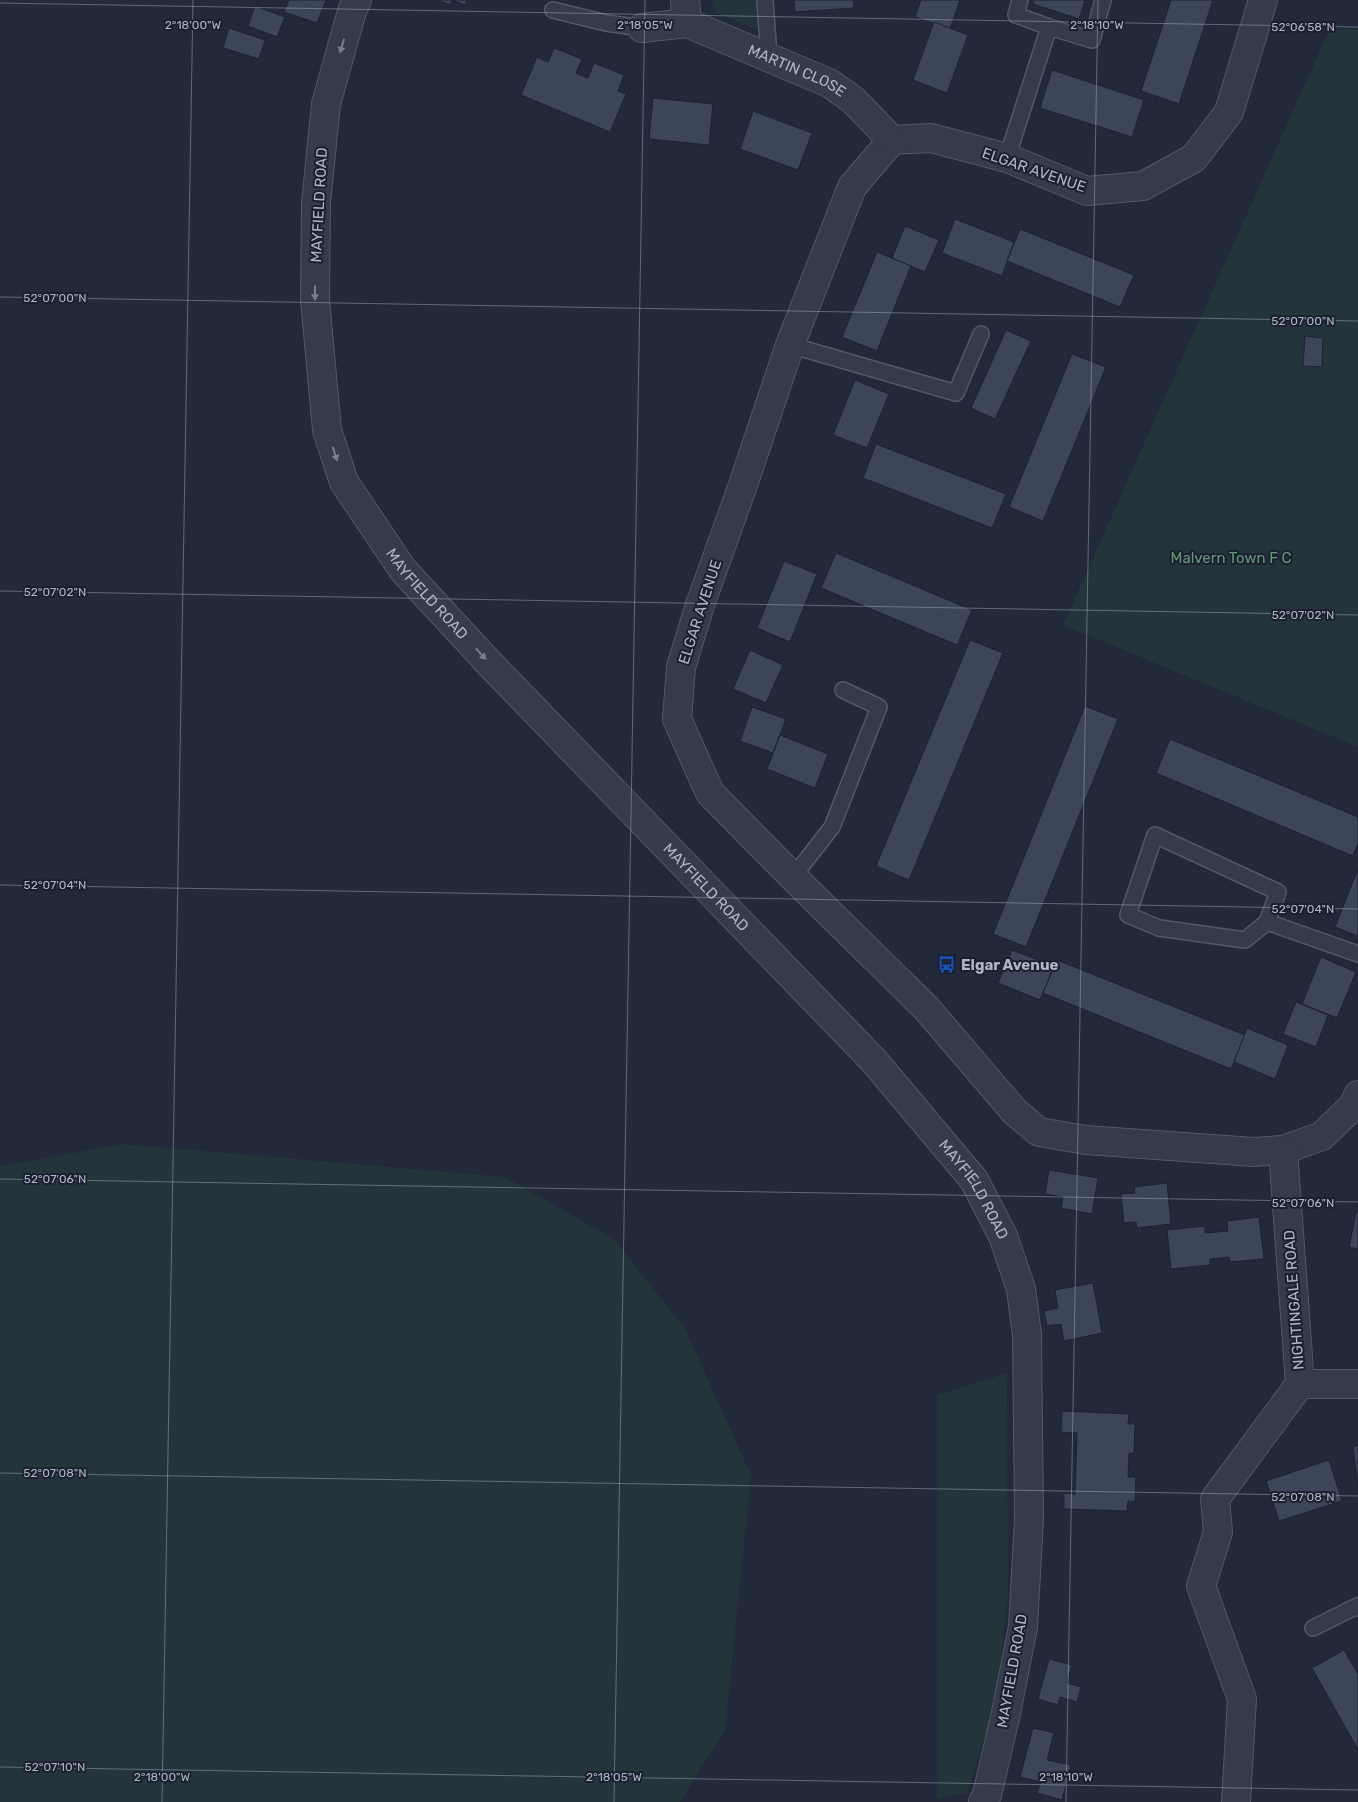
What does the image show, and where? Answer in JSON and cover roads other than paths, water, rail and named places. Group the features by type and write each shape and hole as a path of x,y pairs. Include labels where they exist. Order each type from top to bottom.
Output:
{"street":[{"name":"MAYFIELD ROAD","path":"357,0 352,11 326,104 316,203 315,300 325,411 327,430 344,482 403,570 490,664 875,1062 974,1180 1003,1236 1021,1289 1027,1335 1029,1519 1023,1627 1006,1713 987,1795 983,1802"},
{"name":"ELGAR AVENUE","path":"1263,0 1229,112 1194,158 1143,186 1087,191 1007,158 930,138 892,140 852,187 790,345 700,605 681,667 677,718 710,793 927,1008 1015,1112 1039,1132 1095,1141 1254,1152 1284,1150 1322,1136 1354,1105 1358,1095"},
{"name":"MARTIN CLOSE","path":"642,28 686,12 769,57 829,83 852,100 892,140"},
{"name":"NIGHTINGALE ROAD","path":"1236,1802 1242,1699 1201,1586 1218,1532 1215,1499 1300,1384 1284,1150"},
{"path":"1300,1384 1358,1384"}],"lane":[{"path":"765,0 769,57"},
{"path":"1020,0 1016,14 1049,27 1092,40 1103,0"},
{"path":"553,10 606,23 642,28"},
{"path":"1007,158 1049,27"},
{"path":"790,345 956,393 980,334"},
{"path":"793,877 832,827 879,707 843,690"},
{"path":"1155,835 1278,892 1267,922 1245,940 1159,928 1128,915 1155,835"},
{"path":"1267,922 1358,954"},
{"path":"1313,1628 1357,1606 1358,1608"}],"place":[{"name":"Elgar Avenue","path":"947,965"}],"park label":[{"name":"Malvern Town F C","path":"1231,558"}]}
